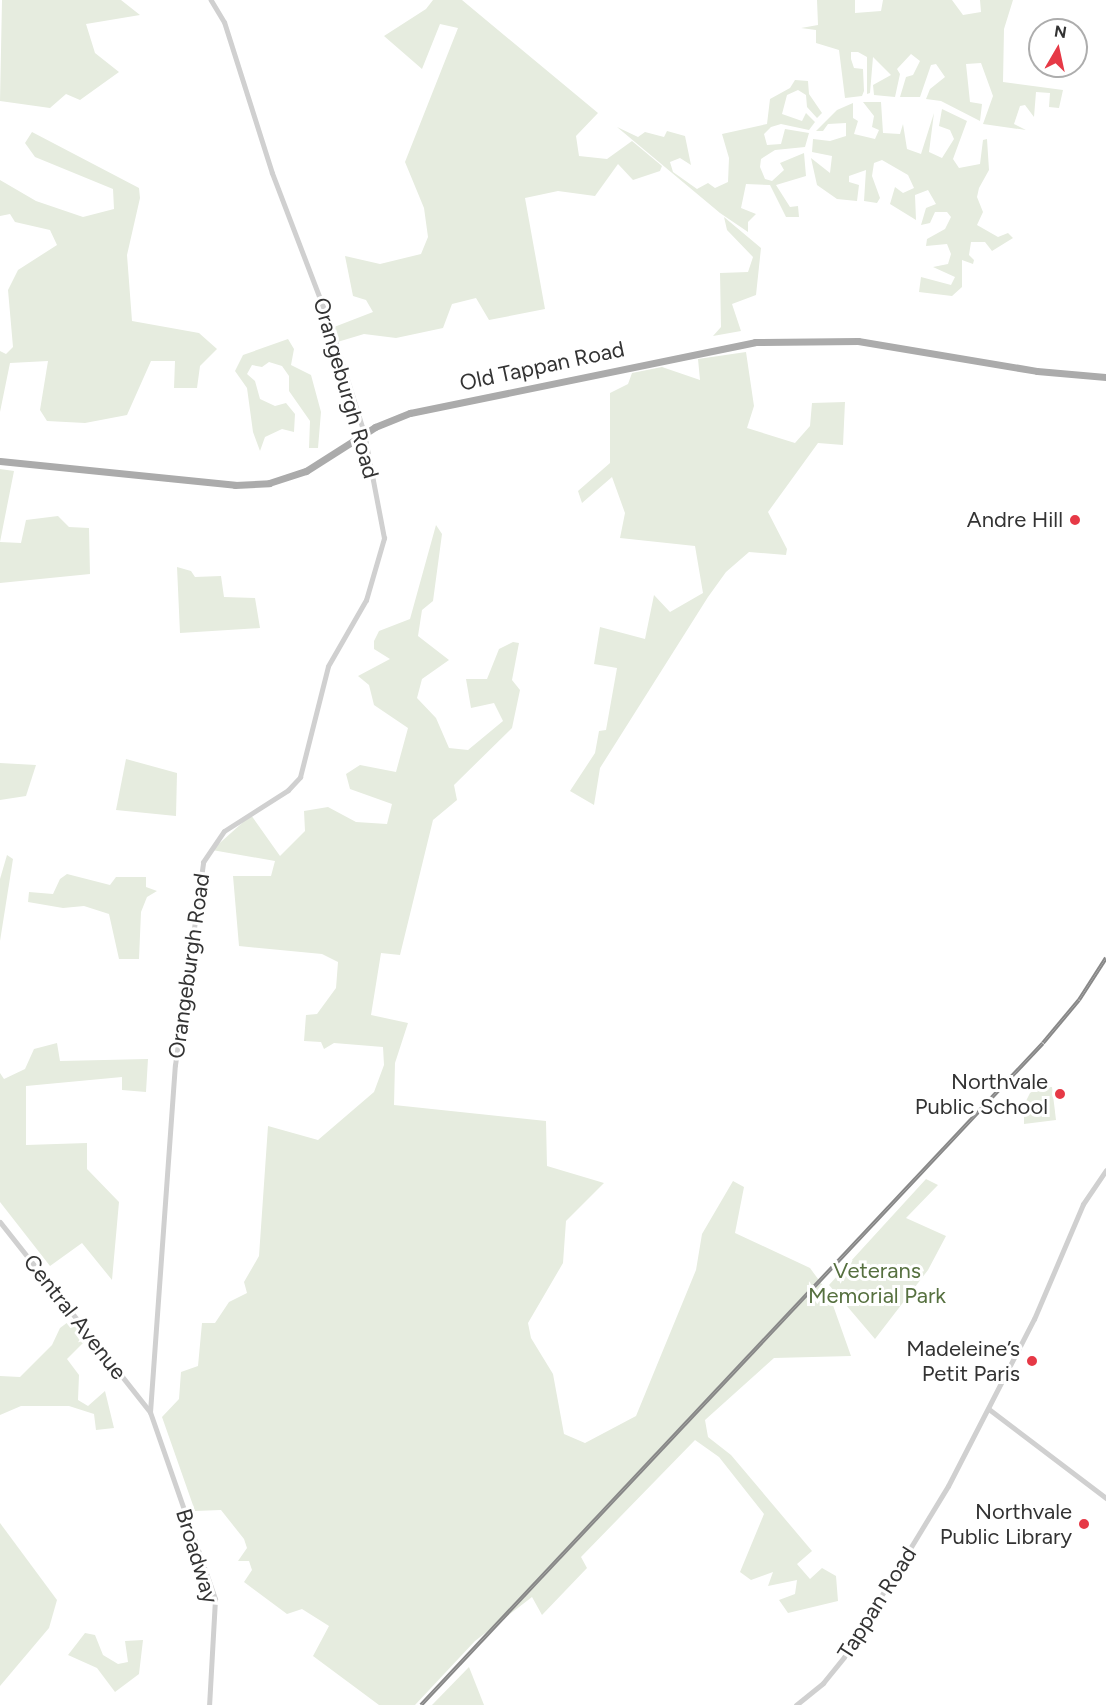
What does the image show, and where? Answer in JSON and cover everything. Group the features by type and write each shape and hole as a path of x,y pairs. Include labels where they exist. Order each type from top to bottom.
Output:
{"main road":[{"name":"Old Tappan Road","path":"0,461 256,484 306,471 364,433 410,413 721,346 843,340 1037,371 1106,377"}],"street":[{"name":"Orangeburgh Road","path":"150,1412 175,1065 203,862 224,831 288,790 303,770 328,666 366,600 384,547 383,522 364,433 304,253 264,149 228,32 211,0"},
{"name":"Tappan Road","path":"796,1705 823,1683 844,1657 990,1410 1034,1319 1083,1204 1106,1170"},
{"name":"Central Avenue","path":"0,1222 150,1412"},
{"path":"990,1410 1106,1498"},
{"name":"Broadway","path":"150,1412 215,1599 209,1705"}],"green space":[{"path":"2,0 121,0 140,15 86,24 95,53 119,72 80,100 66,94 50,108 0,101"},
{"path":"433,0 462,0 598,113 576,136 579,156 607,159 632,141 662,166 660,171 633,180 618,164 595,196 558,191 525,198 545,309 489,320 476,298 452,304 443,328 396,338 364,334 334,343 329,329 373,312 366,300 353,296 345,256 380,264 421,254 428,237 424,208 405,162 458,28 440,24 422,69 384,36 426,9"},
{"path":"817,0 855,0 855,13 881,11 883,0 952,0 963,15 981,12 980,0 1013,0 1004,29 1003,82 1063,90 1059,108 1049,107 1050,93 1036,92 1034,117 1025,105 1020,106 1014,124 1026,130 983,124 993,96 981,63 966,64 970,102 982,104 980,121 941,101 926,99 930,89 945,77 936,64 931,65 920,97 900,97 906,77 913,75 920,61 911,54 897,69 900,74 895,97 874,95 873,85 891,75 873,57 870,93 867,94 867,57 858,52 851,52 854,68 863,69 864,91 862,96 845,98 839,50 816,43 816,30 801,28 818,25"},
{"path":"795,80 808,81 809,94 822,113 817,118 807,107 806,95 798,90 787,95 782,114 802,121 806,113 815,122 809,130 781,124 771,127 764,134 767,145 781,144 785,129 809,133 805,147 775,150 761,159 760,167 765,179 772,181 784,170 780,163 804,153 806,176 776,185 790,207 798,206 799,217 786,217 770,185 746,184 741,208 756,214 748,222 748,232 720,213 617,127 638,137 645,132 664,137 667,131 685,136 691,165 680,158 670,162 673,172 697,189 708,183 715,188 728,182 729,158 722,134 767,124 770,99 790,88"},
{"path":"863,102 881,102 883,133 900,134 903,124 907,149 921,154 934,113 929,152 942,158 954,139 950,130 939,126 942,109 967,121 953,159 959,168 980,164 983,140 987,139 989,170 979,188 977,197 983,212 977,225 998,237 1008,233 1013,238 992,251 985,242 971,242 969,255 974,260 973,264 962,260 962,287 952,296 919,292 921,277 951,285 955,277 933,267 948,264 951,254 947,244 926,246 927,239 945,229 951,217 947,212 935,212 930,223 921,225 926,208 936,204 928,190 915,195 916,220 890,204 895,187 903,193 914,188 908,175 882,160 874,163 872,176 880,198 877,203 864,201 866,170 849,176 849,182 859,185 857,201 837,199 817,185 811,158 830,173 832,156 812,152 813,139 830,141 846,136 846,123 828,124 823,131 816,131 837,110 853,103 853,118 858,121 854,134 875,139 879,130 872,127 874,116"},
{"path":"32,132 139,188 140,198 127,255 132,321 199,333 217,349 200,366 197,388 174,388 175,361 151,361 127,415 85,423 47,421 40,410 48,361 10,363 0,412 0,351 6,354 13,347 8,290 18,270 57,245 50,230 15,222 10,214 0,216 0,180 36,201 83,217 114,209 113,189 35,157 25,143"},
{"path":"724,217 761,248 756,295 732,304 741,331 713,336 721,327 720,273 748,272 753,257 727,230"},
{"path":"288,339 294,349 291,365 311,375 321,412 318,448 309,448 310,421 289,391 289,376 282,366 269,362 262,367 252,365 247,374 255,381 260,399 275,406 286,403 295,414 294,432 282,429 265,437 260,451 253,432 247,388 235,371 243,355"},
{"path":"746,352 754,406 747,428 795,443 810,426 812,403 845,402 843,445 818,443 768,512 787,549 786,555 749,552 726,572 708,597 600,768 594,805 570,791 595,753 599,731 606,730 617,668 594,664 600,627 645,639 654,595 670,612 703,593 695,546 620,538 625,513 612,477 582,503 578,491 610,463 610,393 628,384 632,373 662,367 700,380 698,359"},
{"path":"0,469 14,471 0,542"},
{"path":"58,516 69,527 89,528 90,574 0,583 0,542 21,543 26,520"},
{"path":"436,525 442,534 433,601 422,610 418,636 449,660 422,679 417,698 436,718 449,748 468,750 503,721 494,703 471,708 466,679 487,679 499,649 513,642 519,643 512,680 520,690 512,728 454,785 457,800 433,820 400,955 381,953 371,1015 408,1023 395,1063 394,1105 546,1121 547,1166 604,1183 566,1221 563,1263 528,1323 531,1338 553,1374 564,1434 585,1443 636,1416 696,1270 702,1234 733,1181 744,1187 735,1233 810,1268 829,1294 851,1356 774,1358 705,1420 708,1437 731,1455 812,1551 797,1564 810,1579 822,1568 836,1576 838,1601 788,1613 779,1600 795,1594 797,1580 768,1586 773,1572 751,1580 740,1572 764,1514 719,1457 695,1440 581,1557 587,1568 542,1615 532,1597 475,1641 415,1705 379,1705 313,1656 329,1626 302,1609 287,1614 244,1582 252,1570 249,1561 238,1561 247,1548 244,1539 221,1510 195,1511 162,1417 179,1399 181,1372 198,1366 202,1323 215,1323 229,1302 247,1293 244,1282 259,1256 268,1126 318,1140 374,1092 384,1065 383,1047 334,1043 324,1049 321,1042 304,1041 306,1015 317,1014 336,988 338,962 322,954 239,946 233,876 271,876 275,861 212,850 251,815 280,856 305,831 304,811 328,807 356,822 387,824 392,804 350,789 346,774 360,765 396,772 408,728 374,705 369,685 358,676 390,659 374,649 374,641 379,631 410,619"},
{"path":"177,567 191,571 195,577 221,576 224,597 255,598 260,628 180,633"},
{"path":"126,759 177,773 176,816 116,810"},
{"path":"0,763 36,765 26,796 0,800"},
{"path":"7,855 13,859 0,941 0,879"},
{"path":"67,874 110,885 116,877 146,877 146,887 157,891 147,897 141,912 139,959 119,959 109,914 84,906 63,908 28,902 29,892 53,894 60,879"},
{"path":"57,1043 60,1061 148,1059 146,1092 122,1090 122,1077 26,1086 26,1145 87,1143 87,1169 119,1202 112,1280 82,1243 50,1266 0,1202 0,1073 4,1079 25,1069 34,1049"},
{"path":"1052,1087 1056,1120 1024,1124 1024,1105 1030,1093 1038,1088"},
{"name":"Veterans Memorial Park","path":"926,1179 938,1185 906,1218 946,1236 928,1270 875,1339 829,1285"},
{"path":"72,1319 88,1338 67,1359 79,1375 78,1400 88,1406 105,1391 114,1428 96,1430 94,1414 69,1406 21,1406 0,1415 0,1376 20,1377 52,1345 60,1328"},
{"path":"0,1523 57,1600 49,1628 0,1686"},
{"path":"85,1633 95,1635 103,1655 118,1664 128,1662 125,1641 143,1640 139,1674 115,1692 97,1668 68,1655"},
{"path":"469,1667 484,1705 432,1705"}],"railway":[{"path":"421,1705 1043,1043 1079,1000 1106,958"}],"place":[{"name":"Andre Hill","path":"1075,520"},
{"name":"Northvale Public School","path":"1060,1094"},
{"name":"Madeleine’s Petit Paris","path":"1032,1361"},
{"name":"Northvale Public Library","path":"1084,1524"}]}
